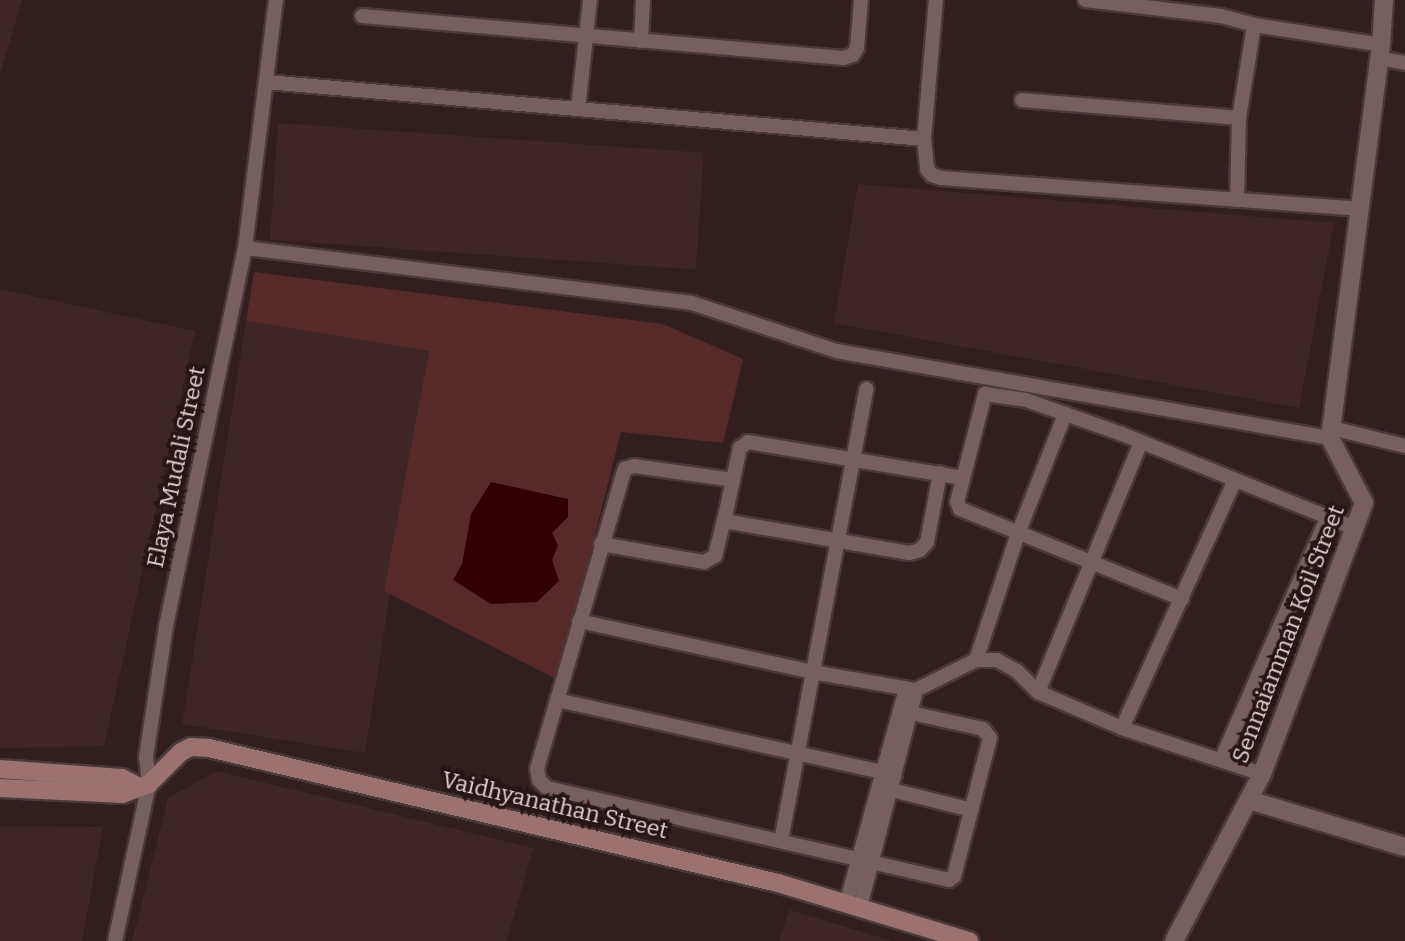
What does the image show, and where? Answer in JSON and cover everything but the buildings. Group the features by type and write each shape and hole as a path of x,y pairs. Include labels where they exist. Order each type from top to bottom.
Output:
{"main road":[{"name":"Vaidhyanathan Street","path":"143,785 181,752 191,747 209,748 764,880 970,941"},
{"path":"0,769 122,778 143,785"},
{"path":"0,788 122,794 143,785"}],"street":[{"name":"Elaya Mudali Street","path":"115,941 143,785 166,626 245,248 276,0"},
{"path":"578,109 590,0"},
{"path":"641,41 643,0"},
{"path":"362,16 843,58 853,55 857,48 861,0"},
{"path":"936,0 924,139 927,169 932,175 941,178 1359,209"},
{"path":"1085,0 1221,16 1380,52 1405,63"},
{"path":"1221,16 1222,0"},
{"path":"1331,433 1380,52 1384,0"},
{"path":"1237,200 1239,118 1254,25"},
{"path":"266,82 924,139"},
{"path":"1022,100 1239,118"},
{"path":"245,248 692,303 836,351 1405,446"},
{"path":"782,841 866,389"},
{"path":"1182,599 960,509 957,502 985,394 1026,400 1065,414 1355,528"},
{"path":"976,660 1019,531 1065,414"},
{"name":"Sennaiamman Koil Street","path":"1174,941 1262,774 1364,503 1331,433"},
{"path":"601,544 704,562 715,556 740,448 748,442 963,478"},
{"path":"1038,692 1141,442"},
{"path":"733,480 634,466 625,469 537,769 539,780 547,788 949,880 954,876 972,810 990,738 989,732 911,713"},
{"path":"724,521 909,553 920,550 927,542 940,473"},
{"path":"1122,728 1235,480"},
{"path":"1221,760 1327,519"},
{"path":"579,621 812,672 911,690 986,658 1006,663 1038,692 1122,728 1262,774"},
{"path":"865,860 892,790 889,774 911,713 911,690"},
{"path":"853,905 911,690"},
{"path":"557,700 889,774"},
{"path":"892,790 972,810"},
{"path":"1249,800 1405,847"}],"shaded area":[{"path":"0,0 22,0 0,75"},
{"path":"278,123 704,153 696,270 270,240"},
{"path":"858,184 1334,223 1299,408 834,323"},
{"path":"254,272 663,324 743,359 723,443 621,432 558,680 384,591 429,351 246,321"},
{"path":"0,289 195,331 104,746 0,748"},
{"path":"246,321 429,350 365,753 182,724"},
{"path":"491,482 568,499 568,517 552,533 558,545 552,560 559,581 537,602 491,604 453,580 462,564 471,514"},
{"path":"217,771 533,848 507,941 132,941 168,798"},
{"path":"0,826 103,827 82,941 0,941"},
{"path":"789,910 876,936 891,941 779,941"}]}
